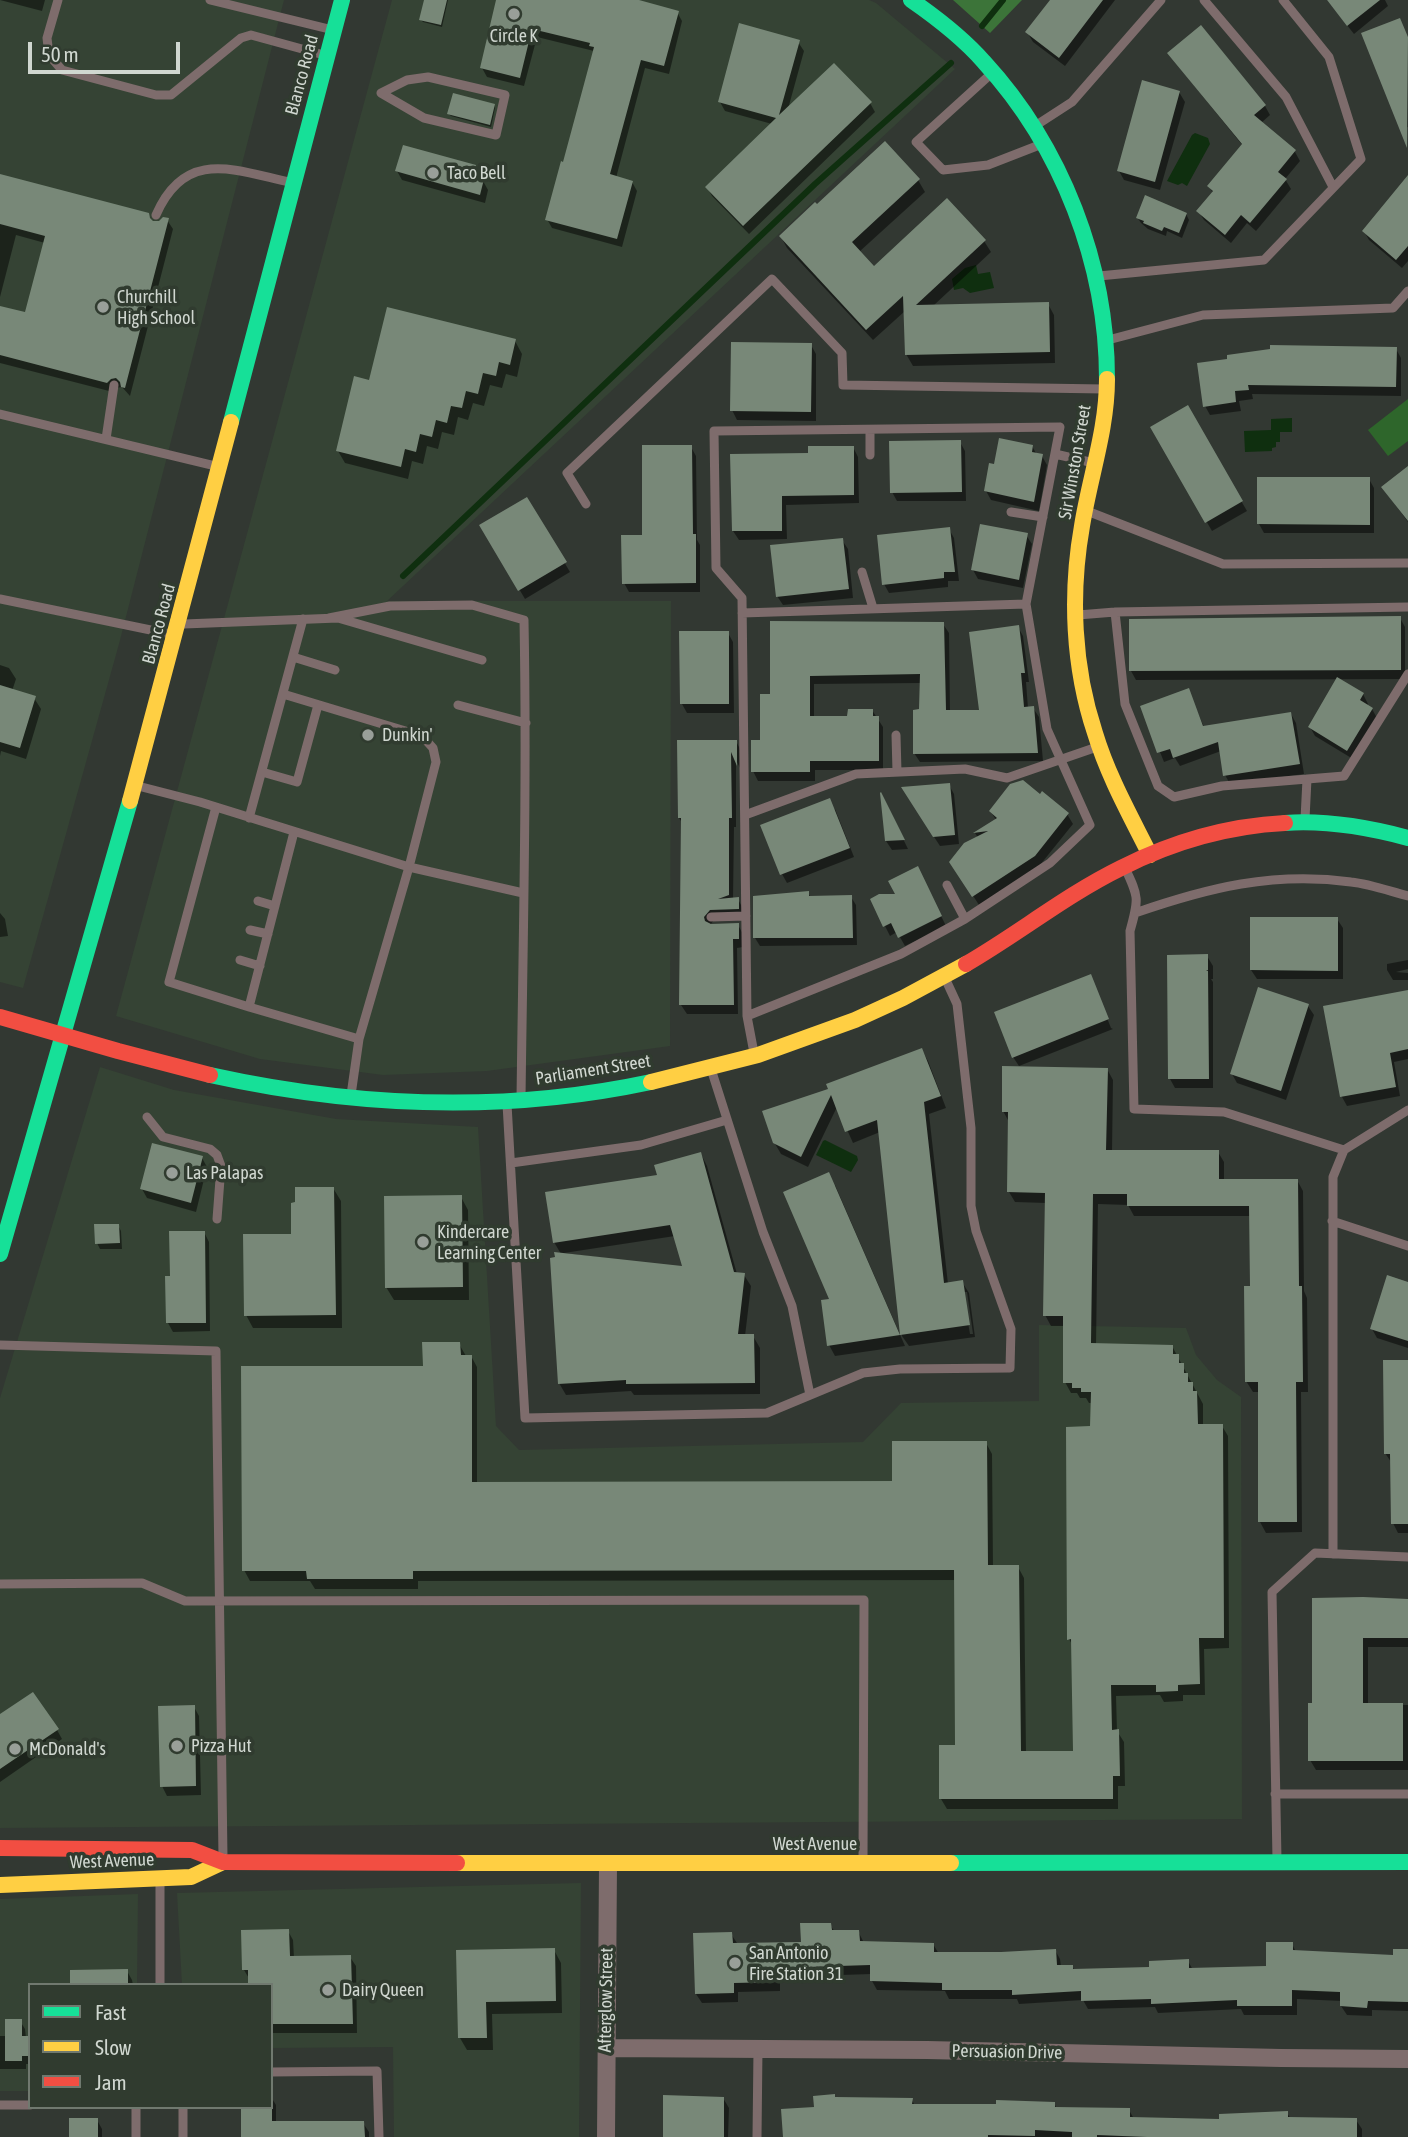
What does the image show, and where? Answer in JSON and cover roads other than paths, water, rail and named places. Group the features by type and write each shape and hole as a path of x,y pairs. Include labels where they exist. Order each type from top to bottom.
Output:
{"main road":[{"name":"Blanco Road","path":"0,1254 135,785 341,0"},
{"name":"Sir Winston Street","path":"911,0 963,42 993,72 1033,127 1072,200 1088,246 1096,276 1106,340 1107,389 1097,464 1085,510 1076,576 1079,669 1099,746 1124,806 1150,855"},
{"name":"Parliament Street","path":"0,1017 241,1082 351,1097 448,1103 562,1096 655,1081 755,1056 867,1015 1003,942 1124,866 1179,844 1247,825 1305,822 1364,827 1408,838"},
{"name":"West Avenue","path":"0,1848 192,1850 223,1862 1408,1862"},
{"name":"West Avenue","path":"0,1885 191,1877 223,1862"}],"street":[{"name":"Afterglow Street","path":"606,2137 608,1864"},
{"name":"Persuasion Drive","path":"606,2048 927,2050 1408,2059"}],"lane":[{"path":"58,0 47,38 49,55 62,70 156,95 171,94 240,38 251,35 327,55"},
{"path":"210,0 334,30"},
{"path":"1033,127 1072,102 1161,0"},
{"path":"1204,0 1286,97 1334,187"},
{"path":"1096,276 1264,260 1360,159 1329,57 1283,0"},
{"path":"993,72 916,142 943,170 988,165 1043,144"},
{"path":"428,77 505,95 496,135 424,118 381,93 407,80 428,77"},
{"path":"156,215 162,200 176,185 207,168 223,168 294,183"},
{"path":"586,504 567,473 772,279 842,353 843,385 1107,389"},
{"path":"1106,340 1203,315 1393,308 1408,291"},
{"path":"106,439 114,385"},
{"path":"0,414 220,467"},
{"path":"747,1016 901,954 965,919 1050,863 1090,825 1047,729 1026,604 1060,427 715,431 716,568 742,598 743,613 747,1016 755,1056"},
{"path":"870,430 870,455"},
{"path":"1055,454 1097,464"},
{"path":"1085,510 1223,564 1408,564"},
{"path":"1011,512 1043,517"},
{"path":"863,572 873,608"},
{"path":"0,600 177,630 338,618 482,660"},
{"path":"743,613 1026,604"},
{"path":"330,618 390,606 472,605 524,621 526,723 523,893 514,1100 509,1132 525,1418 767,1413 863,1373 900,1369 1010,1368 1011,1329 976,1231 971,1206 971,1128 957,1004 944,976"},
{"path":"1076,615 1408,607"},
{"path":"1115,612 1125,704 1158,786 1174,797 1222,786 1344,776 1408,674"},
{"path":"249,818 303,619"},
{"path":"293,657 335,670"},
{"path":"283,694 422,736 433,748 436,762 359,1038 351,1097"},
{"path":"262,772 297,782 318,705"},
{"path":"458,705 526,723"},
{"path":"896,735 897,772"},
{"path":"744,815 856,774 965,769 1007,778 1099,746"},
{"path":"1305,822 1307,779"},
{"path":"135,785 216,807 408,867 523,893"},
{"path":"216,807 201,883 169,982 359,1038"},
{"path":"249,1007 294,832"},
{"path":"1124,866 1138,894 1130,931 1134,1109 1224,1112 1344,1150"},
{"path":"1135,913 1249,881 1303,877 1353,882 1408,896"},
{"path":"947,885 965,919"},
{"path":"258,901 275,906"},
{"path":"711,917 746,916"},
{"path":"250,930 268,934"},
{"path":"240,960 260,966"},
{"path":"710,1067 763,1232 792,1306 810,1395"},
{"path":"1332,1554 1332,1177 1344,1150 1408,1110"},
{"path":"147,1117 163,1137 210,1149 217,1155 220,1166 217,1219"},
{"path":"510,1163 641,1144 727,1120"},
{"path":"1332,1221 1408,1246"},
{"path":"0,1345 216,1351 223,1862"},
{"path":"1277,1862 1272,1592 1315,1553 1408,1557"},
{"path":"0,1584 142,1583 185,1601 864,1600 863,1863"},
{"path":"1275,1794 1408,1794"},
{"path":"160,1878 160,1983"},
{"path":"757,2137 758,2049"},
{"path":"273,2072 377,2071 379,2137"},
{"path":"0,2105 28,2105"},
{"path":"136,2109 136,2137"},
{"path":"183,2109 183,2137"}],"waterway":[{"path":"982,26 1003,0"},
{"path":"403,576 815,184 951,63"}],"place":[{"name":"Circle K","path":"514,14"},
{"name":"Taco Bell","path":"433,173"},
{"name":"Churchill High School","path":"103,307"},
{"name":"Dunkin'","path":"368,735"},
{"name":"Las Palapas","path":"172,1173"},
{"name":"Kindercare Learning Center","path":"423,1242"},
{"name":"Pizza Hut","path":"177,1746"},
{"name":"McDonald's","path":"15,1749"},
{"name":"San Antonio Fire Station 31","path":"735,1963"},
{"name":"Dairy Queen","path":"328,1990"}]}
